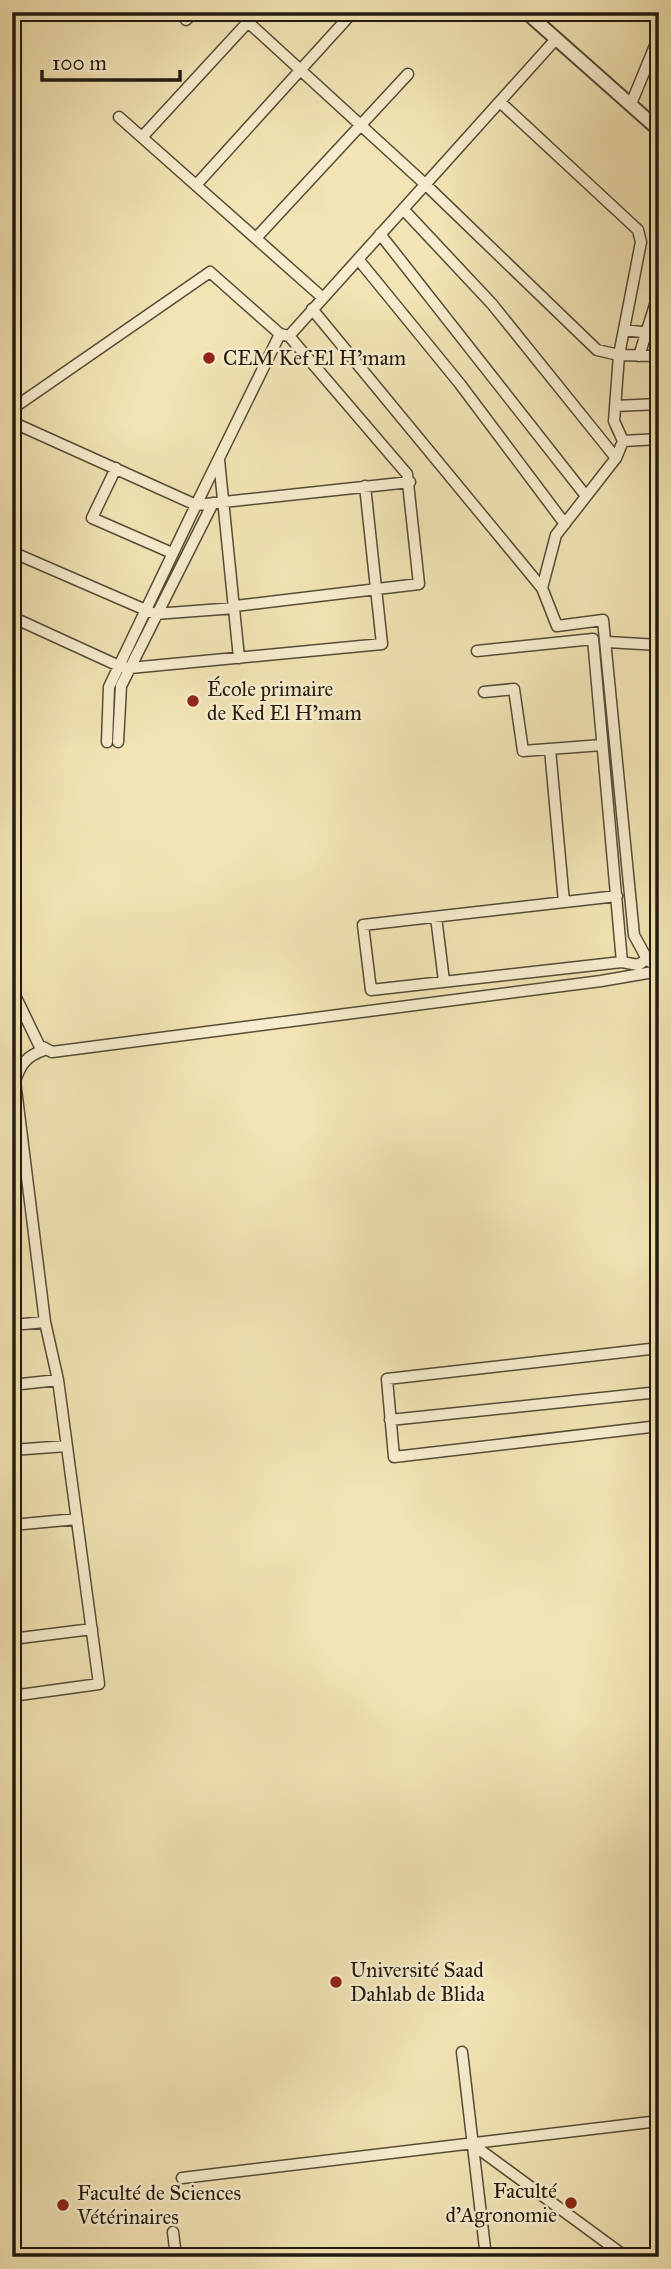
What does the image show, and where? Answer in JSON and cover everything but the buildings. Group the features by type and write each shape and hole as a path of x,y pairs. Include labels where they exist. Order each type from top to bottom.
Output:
{"street":[{"path":"237,12 425,184 597,350 619,355 659,356"},
{"path":"197,184 353,12"},
{"path":"526,12 659,130"},
{"path":"143,136 248,22"},
{"path":"631,104 659,36"},
{"path":"112,742 109,687 124,667 150,612 172,553 284,335 323,298 556,39"},
{"path":"256,238 408,74"},
{"path":"500,102 638,230 641,242 619,355 614,421 623,441 616,458 556,535 542,588"},
{"path":"119,117 323,298"},
{"path":"403,209 492,304 616,458"},
{"path":"380,234 586,496"},
{"path":"358,259 460,384 565,524"},
{"path":"12,409 209,272 284,335 410,482 419,584 235,607 150,612 12,552"},
{"path":"639,356 659,292"},
{"path":"312,309 542,588 556,626 603,620 634,934 641,966"},
{"path":"624,330 659,334"},
{"path":"615,406 659,404"},
{"path":"12,422 196,505 410,482"},
{"path":"623,441 659,439"},
{"path":"219,459 218,502 235,607 239,657"},
{"path":"116,468 92,518 172,553"},
{"path":"12,617 124,667 382,644 365,486"},
{"path":"150,612 218,502"},
{"path":"477,651 593,639 622,962"},
{"path":"607,642 659,645"},
{"path":"484,692 514,689 523,751 602,745"},
{"path":"550,749 564,902"},
{"path":"617,896 363,925 371,990 622,962 659,970"},
{"path":"436,917 444,981"},
{"path":"12,1696 99,1684 58,1380 45,1322 15,1081 21,1065 29,1055 44,1050 52,1052 464,999 641,966 659,970"},
{"path":"12,989 44,1050"},
{"path":"12,1325 45,1322"},
{"path":"659,1348 387,1379 394,1457 659,1426"},
{"path":"12,1385 58,1380"},
{"path":"390,1420 659,1392"},
{"path":"12,1450 67,1446"},
{"path":"12,1525 77,1519"},
{"path":"12,1639 92,1629"},
{"path":"462,2052 486,2257"},
{"path":"182,2178 659,2120"},
{"path":"472,2144 626,2257"},
{"path":"173,2232 176,2257"}],"place":[{"name":"CEM Kef El H'mam","path":"209,358"},
{"name":"École primaire de Ked El H'mam","path":"193,701"},
{"name":"Université Saad Dahlab de Blida","path":"336,1982"},
{"name":"Faculté d'Agronomie","path":"571,2203"},
{"name":"Faculté de Sciences Vétérinaires","path":"63,2205"}]}
